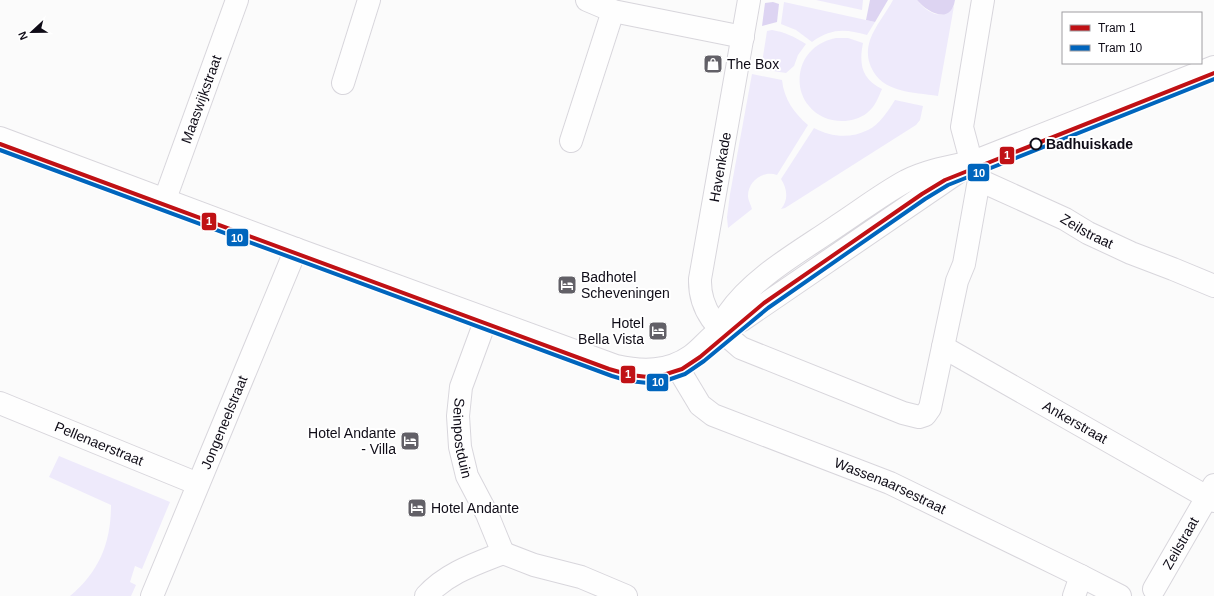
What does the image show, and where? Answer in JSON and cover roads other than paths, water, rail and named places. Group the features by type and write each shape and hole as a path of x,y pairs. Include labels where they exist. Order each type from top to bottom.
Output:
{"street":[{"name":"Maaswijkstraat","path":"165,199 237,0"},
{"path":"343,83 369,0"},
{"path":"587,0 613,11 743,38"},
{"name":"Havenkade","path":"720,330 705,309 700,289 700,279 749,0"},
{"path":"720,330 740,348 896,410 913,416 919,417 925,415 930,408 957,281 964,264 976,171 962,127 983,0"},
{"path":"571,141 613,11"},
{"path":"0,138 486,319 624,367 632,369 655,370 676,365 691,356 720,330 727,315 737,302 764,276 886,193 907,181 931,171 976,171 1214,67"},
{"name":"Zeilstraat","path":"976,171 1088,233 1131,253 1214,286"},
{"name":"Jongeneelstraat","path":"152,596 296,249"},
{"name":"Seinpostduin","path":"486,319 461,387 458,416 460,447 467,476 487,514 503,553"},
{"name":"Ankerstraat","path":"943,347 1212,494"},
{"name":"Wassenaarsestraat","path":"676,365 700,405 713,415 890,484 1120,596"},
{"name":"Pellenaerstraat","path":"0,403 198,484"},
{"name":"Zeilstraat","path":"1154,589 1212,494"},
{"path":"426,596 440,582 458,571 503,553 534,565 581,576 626,596"},
{"path":"1074,596 1081,576"}],"tram line":[{"name":"1","path":"0,144 609,369 630,375 648,377 660,376 682,369 700,357 764,303 922,194 945,180 1214,73"},
{"name":"10","path":"0,150 612,376 629,381 648,383 662,382 685,374 704,361 768,308 925,199 948,185 1214,79"}],"place":[{"name":"The Box","path":"713,64"},
{"name":"Badhuiskade","path":"1036,144"},
{"name":"Badhotel Scheveningen","path":"567,285"},
{"name":"Hotel Bella Vista","path":"658,331"},
{"name":"Hotel Andante - Villa","path":"410,441"},
{"name":"Hotel Andante","path":"417,508"}]}
